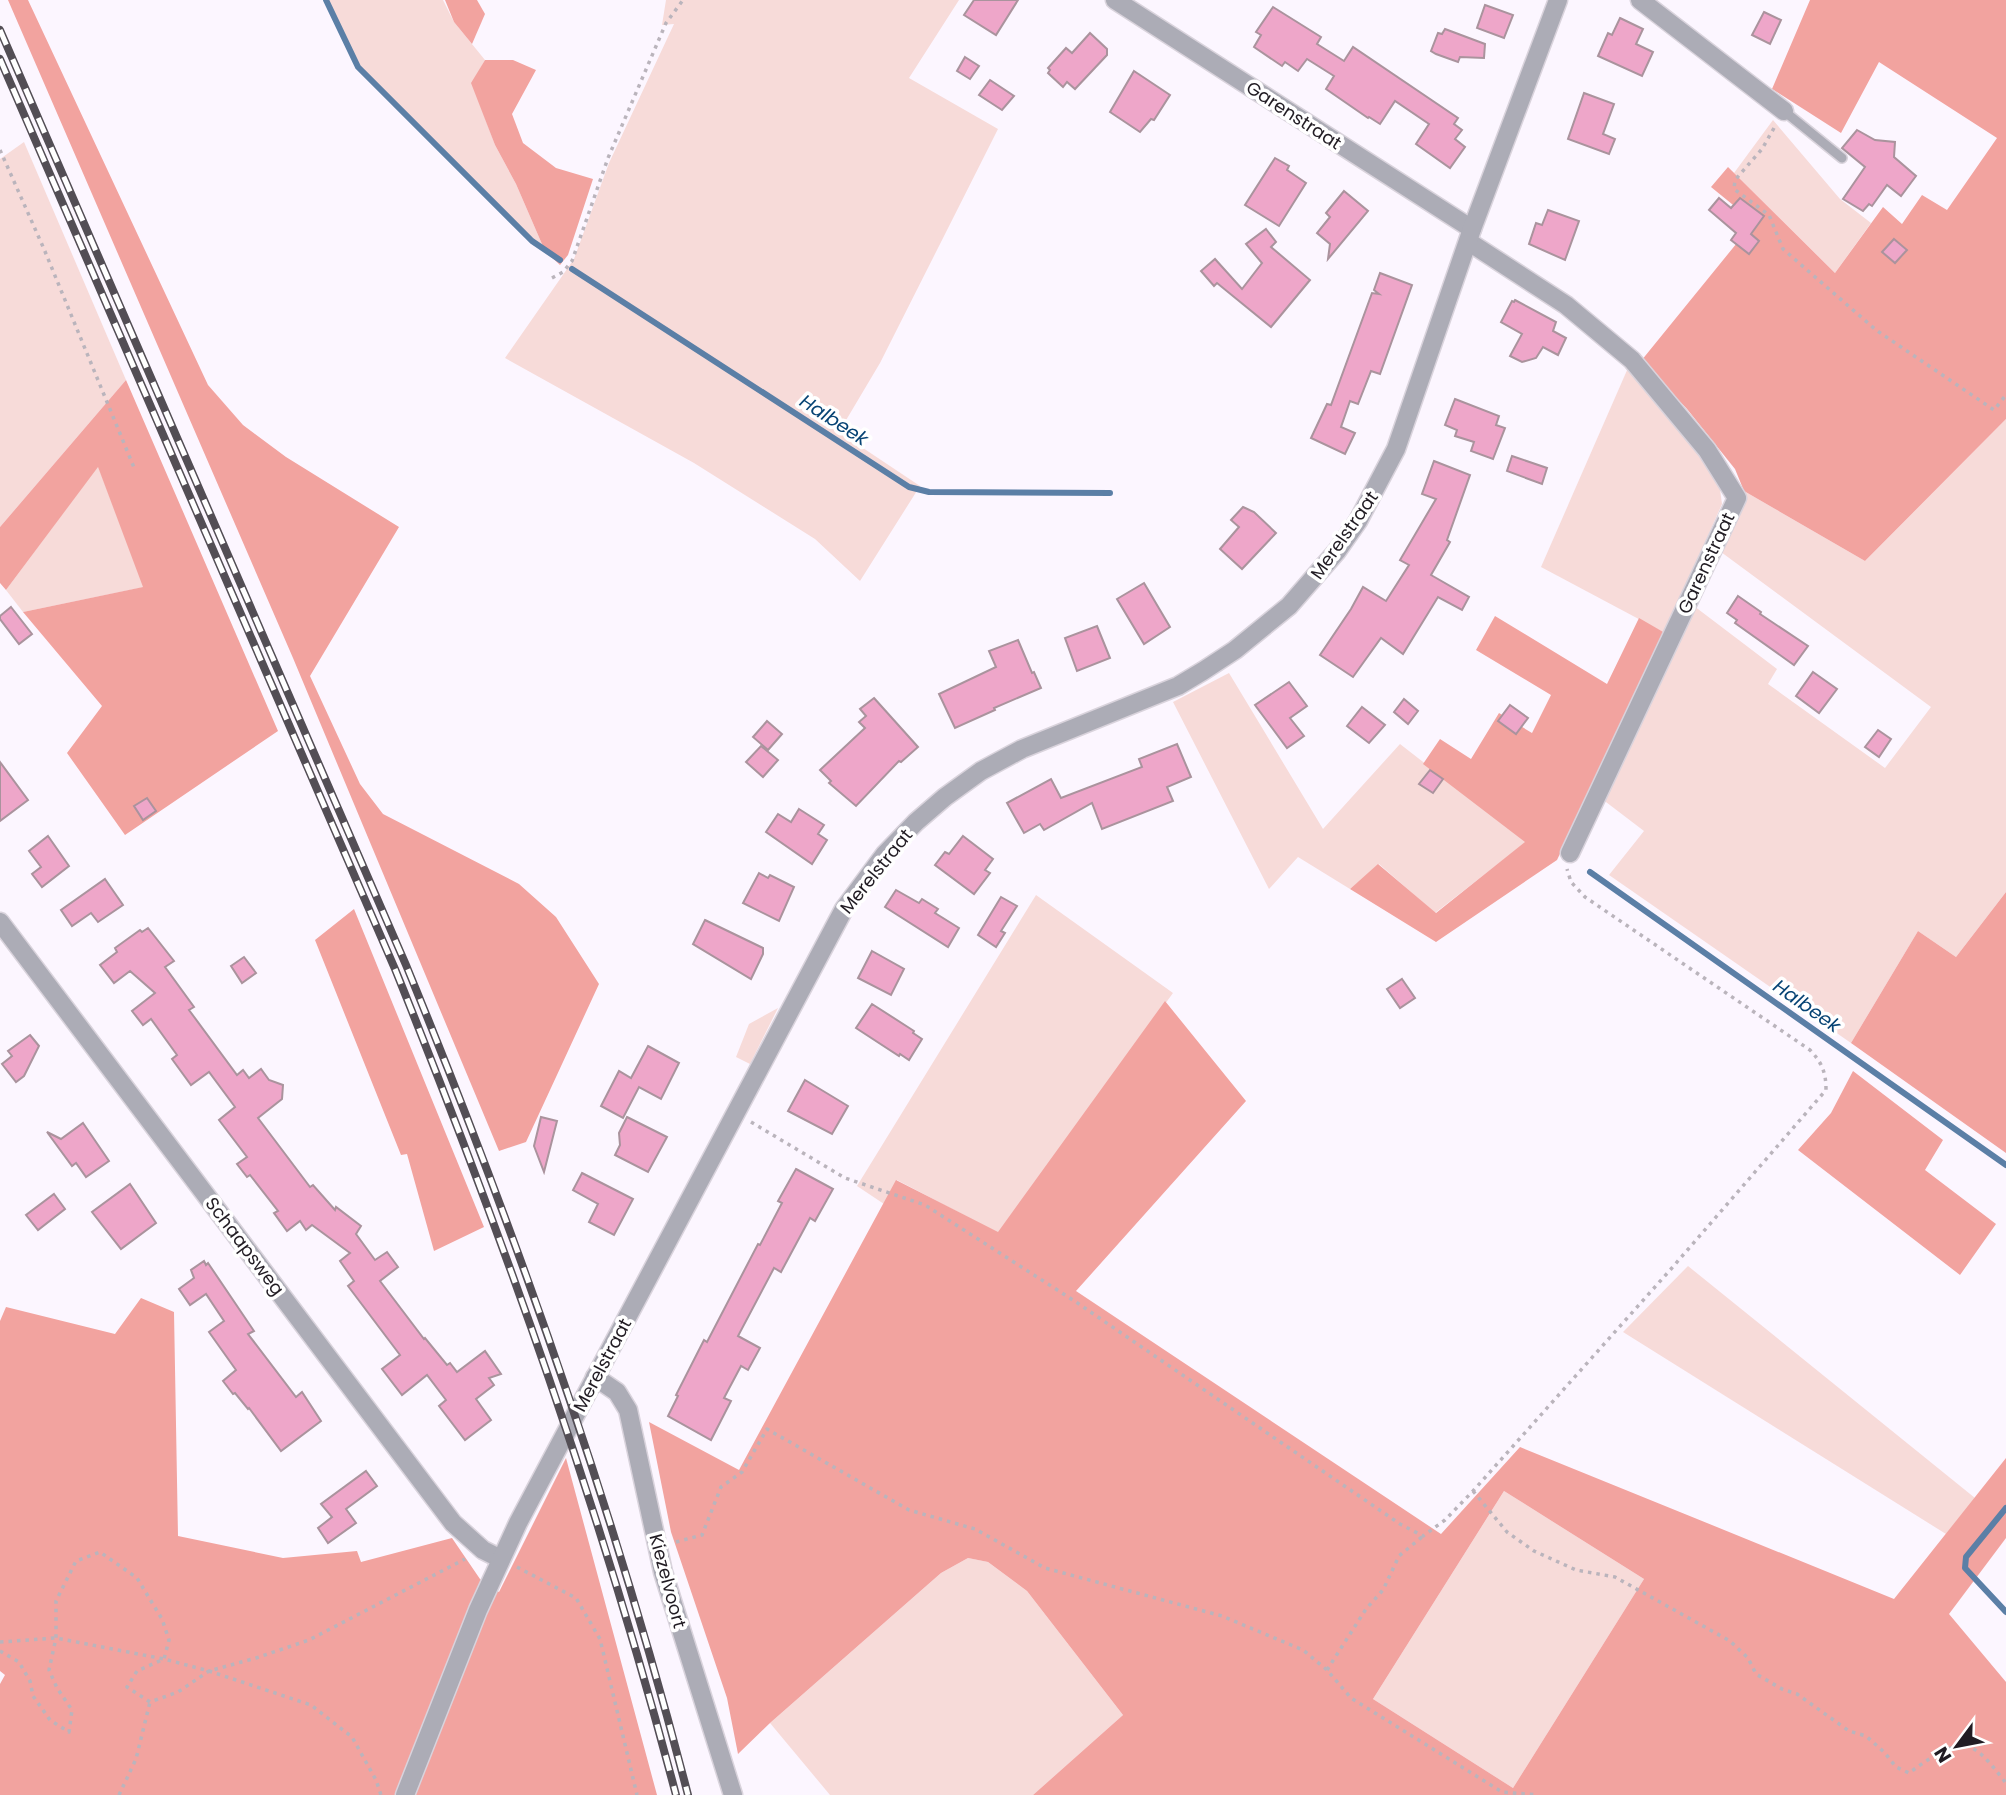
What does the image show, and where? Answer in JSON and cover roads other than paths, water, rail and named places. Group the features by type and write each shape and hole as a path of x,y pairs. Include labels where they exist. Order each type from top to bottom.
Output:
{"street":[{"name":"Garenstraat","path":"1115,0 1471,236 1566,304 1632,360 1707,450 1737,498 1570,853"},
{"name":"Merelstraat","path":"405,1795 501,1559 844,909 885,854 916,822 981,771 1022,749 1178,686 1203,671 1261,629 1313,581 1358,521 1395,449 1558,0"},
{"path":"1640,0 1784,111"},
{"name":"Schaapsweg","path":"3,934 453,1523 483,1550 501,1559"},
{"name":"Kiezelvoort","path":"595,1377 617,1392 628,1409 663,1572 733,1795"}],"lane":[{"path":"1784,111 1842,158"}],"waterway":[{"name":"Halbeek","path":"326,0 358,67 532,241 560,260"},
{"name":"Halbeek","path":"572,269 909,487 929,492 1110,493"},
{"name":"Halbeek","path":"1590,872 2006,1165"},
{"name":"Halbeek","path":"2006,1508 1966,1557 1965,1568 2006,1612"}],"railway":[{"path":"0,30 406,965 487,1169 596,1479 629,1583 688,1795"},
{"path":"0,59 395,969 435,1070 549,1378 616,1585 676,1795"}]}
